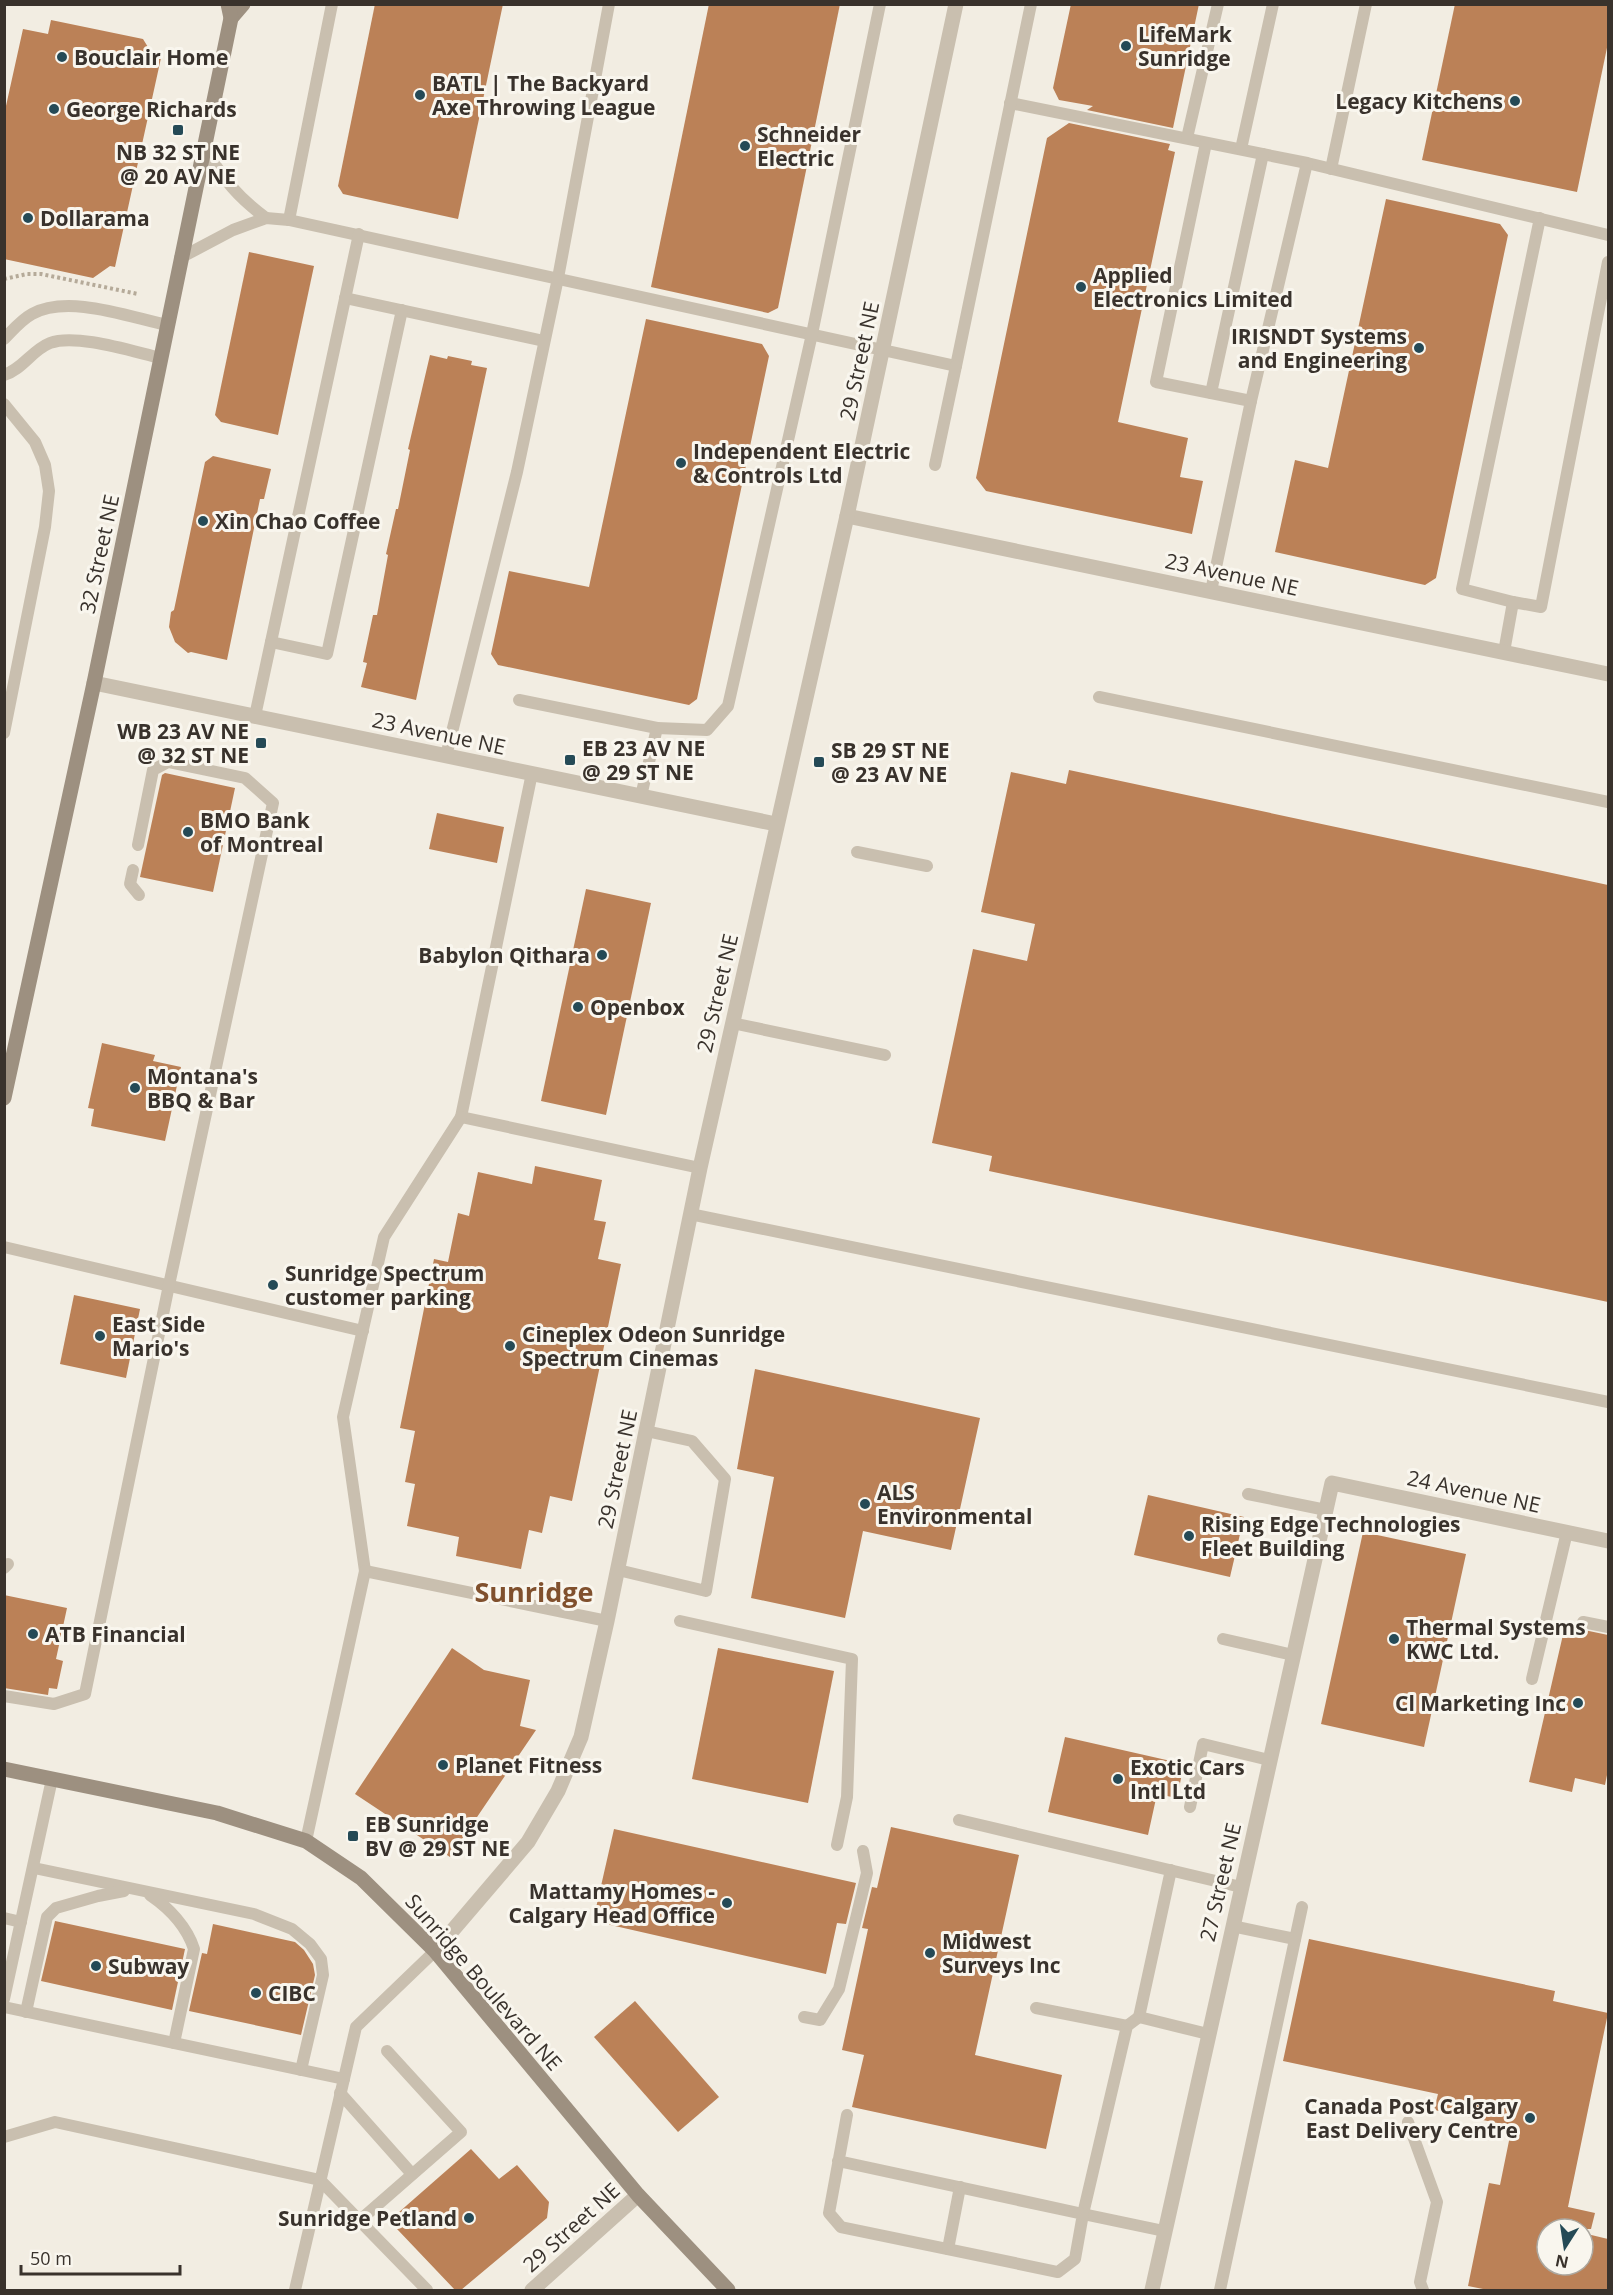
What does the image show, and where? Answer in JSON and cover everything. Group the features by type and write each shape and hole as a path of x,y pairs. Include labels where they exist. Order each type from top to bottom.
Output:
{"street":[{"name":"32 Street NE","path":"4,1098 94,683 180,258 205,150 230,11 243,4"},
{"name":"29 Street NE","path":"435,1951 528,1842 558,1791 581,1737 618,1570 690,1214 847,516 956,4"},
{"name":"23 Avenue NE","path":"847,516 1608,674"},
{"name":"23 Avenue NE","path":"94,683 776,824"},
{"name":"27 Street NE","path":"1152,2290 1332,1483"},
{"name":"24 Avenue NE","path":"1332,1483 1608,1541"},
{"name":"Sunridge Boulevard NE","path":"4,1769 217,1813 306,1841 361,1878 435,1951 638,2194 728,2290"},
{"name":"29 Street NE","path":"541,2287 638,2194"}],"lane":[{"path":"289,220 332,4"},
{"path":"446,756 516,472 558,278 609,4"},
{"path":"519,700 657,728 707,730 728,706 812,334 880,4"},
{"path":"935,465 1031,4"},
{"path":"1187,138 1218,4"},
{"path":"1241,149 1273,4"},
{"path":"1331,169 1366,4"},
{"path":"1010,103 1307,163 1608,235"},
{"path":"1206,142 1156,382 1251,401"},
{"path":"205,150 231,188 243,201 266,218"},
{"path":"1211,393 1263,154"},
{"path":"1211,591 1251,401 1307,163"},
{"path":"180,258 233,230 266,218 289,220 956,366"},
{"path":"1540,218 1462,590 1541,607 1608,262"},
{"path":"255,716 358,234"},
{"path":"345,298 544,341"},
{"path":"4,339 19,323 33,313 73,305 167,325"},
{"path":"271,642 327,654 402,310"},
{"path":"4,375 16,372 29,357 50,343 72,339 161,358"},
{"path":"4,404 34,442 45,465 49,491 45,527 4,733"},
{"path":"1504,652 1513,602"},
{"path":"1099,697 1608,802"},
{"path":"641,796 657,728"},
{"path":"4,1696 54,1704 85,1694 169,1285 273,803 245,778 168,762 153,770 138,845"},
{"path":"306,1841 365,1570 344,1417 384,1237 461,1118 532,773"},
{"path":"857,852 927,866"},
{"path":"133,870 130,884 140,895"},
{"path":"732,1023 885,1055"},
{"path":"461,1118 700,1168"},
{"path":"690,1214 1608,1402"},
{"path":"4,1247 363,1330"},
{"path":"618,1570 706,1591 725,1479 692,1441 646,1431"},
{"path":"1248,1494 1326,1510"},
{"path":"1532,1678 1567,1532"},
{"path":"365,1570 607,1621"},
{"path":"681,1621 852,1659 847,1797 837,1845"},
{"path":"1583,1622 1608,1627"},
{"path":"1223,1639 1293,1655"},
{"path":"1190,1808 1203,1744 1269,1760"},
{"path":"4,1999 52,1779"},
{"path":"959,1820 1241,1887"},
{"path":"804,2016 820,2019 839,1989 867,1873 863,1851"},
{"path":"34,1868 254,1914 292,1929 310,1944 321,1959 323,1975 301,2070"},
{"path":"847,2115 829,2213 841,2227 1058,2272 1075,2259 1083,2214 1127,2026 1138,2017 1171,1870"},
{"path":"26,2012 48,1917 56,1908 122,1891 146,1892 162,1904 184,1927 191,1938 194,1949 174,2043"},
{"path":"1220,2290 1302,1907"},
{"path":"4,1918 21,1922"},
{"path":"1232,1926 1295,1939"},
{"path":"295,2290 356,2027 435,1951"},
{"path":"4,2007 344,2079"},
{"path":"1036,2008 1127,2026"},
{"path":"1138,2017 1208,2034"},
{"path":"359,2221 461,2132 387,2051"},
{"path":"340,2093 412,2174"},
{"path":"4,2137 55,2122 320,2180 428,2290"},
{"path":"1408,2122 1437,2202 1420,2282 1423,2290"},
{"path":"838,2161 1164,2231"},
{"path":"948,2249 960,2187"}],"path":[{"path":"4,279 27,274 41,274 138,294"}],"building":[{"name":"BATL | The Backyard Axe Throwing League","path":"375,4 503,4 458,219 343,194 338,186"},
{"name":"Schneider Electric","path":"709,4 840,4 778,308 768,313 651,287"},
{"name":"LifeMark Sunridge","path":"1071,4 1199,4 1173,128 1087,110 1093,106 1059,100 1053,88"},
{"name":"Legacy Kitchens","path":"1455,4 1608,4 1608,43 1577,192 1422,160"},
{"path":"51,20 143,39 154,57 161,58 115,267 110,266 93,278 4,259 4,115 23,29 48,34"},
{"name":"Applied Electronics Limited","path":"1069,123 1170,144 1168,150 1175,152 1118,422 1188,438 1180,477 1203,481 1192,534 986,491 976,478 1047,138"},
{"name":"IRISNDT Systems and Engineering","path":"1386,199 1500,224 1508,235 1436,578 1425,585 1275,552 1295,460 1328,468"},
{"path":"249,252 314,266 278,435 221,422 215,415"},
{"name":"Independent Electric & Controls Ltd","path":"646,319 762,344 769,356 697,699 689,705 498,665 491,654 509,571 589,587"},
{"path":"430,355 472,361 471,365 487,368 416,700 361,687 367,663 363,662 373,615 377,615 388,555 386,554 396,509 398,509 410,450 408,449"},
{"path":"213,456 271,469 264,499 260,499 227,660 188,653 175,642 169,627 205,462"},
{"path":"1069,770 1608,885 1608,1302 989,1171 992,1156 932,1143 973,949 1027,961 1035,924 981,912 1011,772 1066,784"},
{"name":"BMO Bank of Montreal","path":"165,773 235,788 213,892 140,877 162,775"},
{"path":"437,813 504,827 497,863 429,849"},
{"path":"586,889 651,903 606,1115 541,1101"},
{"name":"Montana's BBQ & Bar","path":"102,1043 155,1055 153,1061 181,1067 165,1141 91,1126 94,1109 88,1108"},
{"name":"Cineplex Odeon Sunridge Spectrum Cinemas","path":"535,1166 602,1180 594,1220 606,1222 598,1259 621,1264 572,1501 550,1496 542,1533 529,1530 521,1569 456,1556 459,1537 407,1526 415,1484 405,1482 415,1431 400,1428 434,1259 448,1262 458,1213 469,1216 478,1172 532,1184"},
{"path":"74,1295 140,1309 126,1378 60,1364"},
{"name":"ALS Environmental","path":"755,1369 980,1418 951,1550 863,1531 845,1618 751,1598 774,1477 737,1469"},
{"name":"Rising Edge Technologies Fleet Building","path":"1148,1495 1244,1517 1230,1577 1134,1555"},
{"name":"Thermal Systems KWC Ltd.","path":"1363,1532 1466,1554 1424,1747 1321,1724"},
{"name":"ATB Financial","path":"4,1595 67,1608 56,1659 63,1661 57,1689 49,1688 48,1695 4,1688"},
{"name":"Cl Marketing Inc","path":"1565,1626 1608,1635 1608,1770 1605,1785 1575,1778 1572,1792 1529,1782"},
{"name":"Planet Fitness","path":"452,1648 484,1670 530,1680 520,1726 536,1730 450,1857 355,1794"},
{"path":"718,1648 834,1671 808,1803 692,1779"},
{"name":"Exotic Cars Intl Ltd","path":"1065,1737 1184,1764 1177,1798 1157,1794 1148,1835 1048,1812"},
{"name":"Midwest Surveys Inc","path":"891,1827 1019,1855 975,2055 1062,2075 1046,2149 852,2107 864,2055 842,2050 868,1929 862,1928 872,1887 877,1888"},
{"name":"Mattamy Homes - Calgary Head Office","path":"614,1829 856,1883 846,1924 837,1923 826,1974 593,1921"},
{"path":"55,1921 185,1949 172,2010 41,1981"},
{"name":"CIBC","path":"213,1924 295,1942 304,1950 313,1964 315,1975 301,2035 189,2011 202,1953 207,1954"},
{"name":"Canada Post Calgary East Delivery Centre","path":"1309,1939 1555,1991 1553,2001 1608,2013 1568,2207 1595,2213 1594,2217 1535,2217 1535,2277 1595,2277 1595,2236 1608,2239 1608,2290 1488,2290 1468,2286 1489,2183 1500,2185 1512,2126 1434,2110 1438,2094 1283,2061"},
{"path":"635,2001 719,2097 678,2132 594,2037"},
{"path":"471,2149 499,2179 517,2165 549,2202 547,2218 461,2290 455,2290 397,2229 398,2213"}],"place":[{"name":"LifeMark Sunridge","path":"1126,46"},
{"name":"Bouclair Home","path":"62,57"},
{"name":"BATL | The Backyard Axe Throwing League","path":"420,95"},
{"name":"Legacy Kitchens","path":"1515,101"},
{"name":"George Richards","path":"54,109"},
{"name":"NB 32 ST NE @ 20 AV NE","path":"178,130"},
{"name":"Schneider Electric","path":"745,146"},
{"name":"Dollarama","path":"28,218"},
{"name":"Applied Electronics Limited","path":"1081,287"},
{"name":"IRISNDT Systems and Engineering","path":"1419,348"},
{"name":"Independent Electric & Controls Ltd","path":"681,463"},
{"name":"Xin Chao Coffee","path":"203,521"},
{"name":"WB 23 AV NE @ 32 ST NE","path":"261,743"},
{"name":"EB 23 AV NE @ 29 ST NE","path":"570,760"},
{"name":"SB 29 ST NE @ 23 AV NE","path":"819,762"},
{"name":"BMO Bank of Montreal","path":"188,832"},
{"name":"Babylon Qithara","path":"602,955"},
{"name":"Openbox","path":"578,1007"},
{"name":"Montana's BBQ & Bar","path":"135,1088"},
{"name":"Sunridge Spectrum customer parking","path":"273,1285"},
{"name":"East Side Mario's","path":"100,1336"},
{"name":"Cineplex Odeon Sunridge Spectrum Cinemas","path":"510,1346"},
{"name":"ALS Environmental","path":"865,1504"},
{"name":"Rising Edge Technologies Fleet Building","path":"1189,1536"},
{"name":"ATB Financial","path":"33,1634"},
{"name":"Thermal Systems KWC Ltd.","path":"1394,1639"},
{"name":"Cl Marketing Inc","path":"1578,1703"},
{"name":"Planet Fitness","path":"443,1765"},
{"name":"Exotic Cars Intl Ltd","path":"1118,1779"},
{"name":"EB Sunridge BV @ 29 ST NE","path":"353,1836"},
{"name":"Mattamy Homes - Calgary Head Office","path":"727,1903"},
{"name":"Midwest Surveys Inc","path":"930,1953"},
{"name":"Subway","path":"96,1966"},
{"name":"CIBC","path":"256,1993"},
{"name":"Canada Post Calgary East Delivery Centre","path":"1530,2118"},
{"name":"Sunridge Petland","path":"469,2218"}],"district":[{"name":"Sunridge","path":"534,1591"}]}
